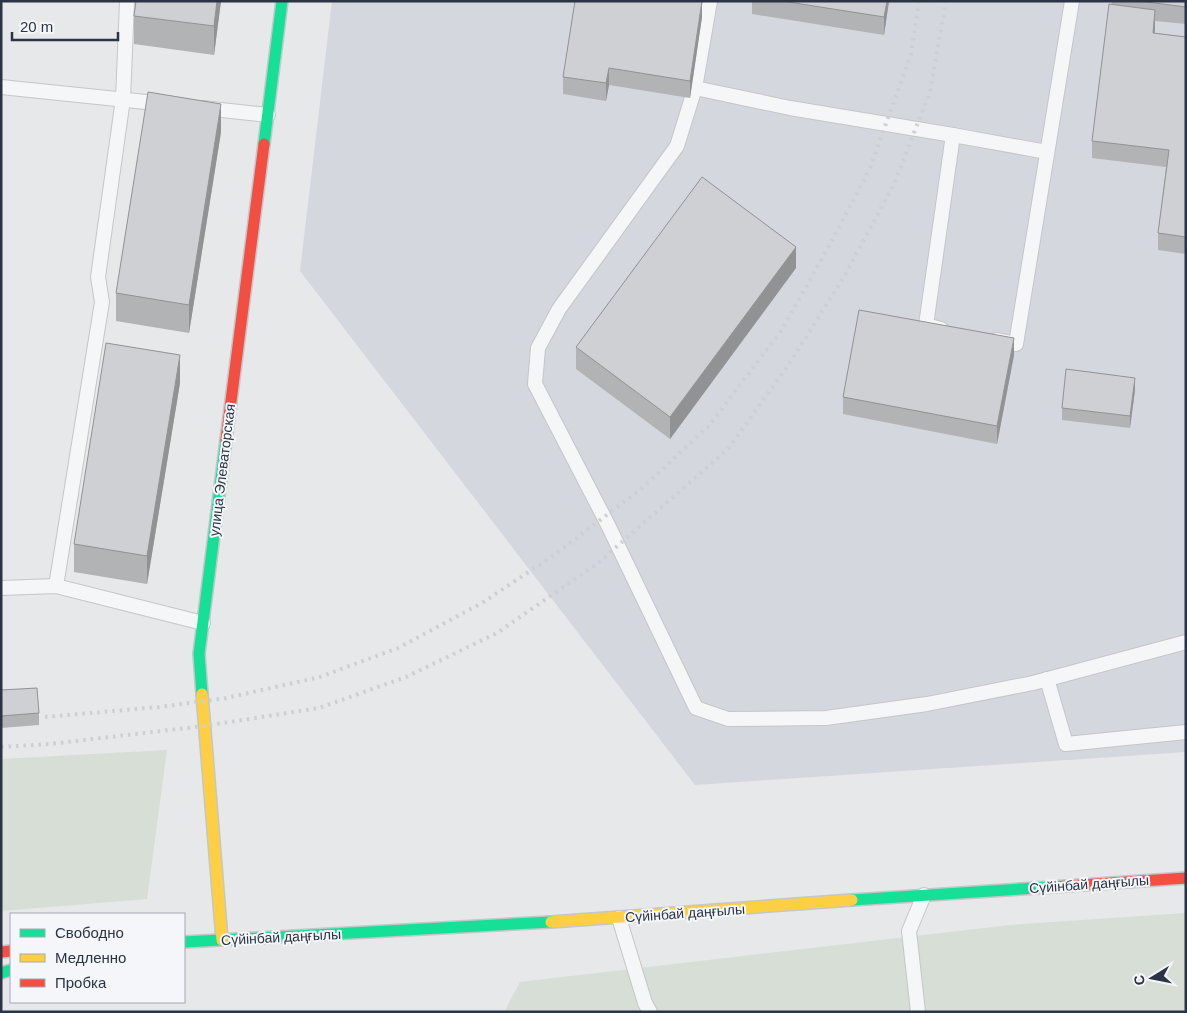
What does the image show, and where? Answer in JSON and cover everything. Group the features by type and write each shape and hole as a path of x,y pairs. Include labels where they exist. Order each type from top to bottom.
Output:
{"main road":[{"name":"улица Элеваторская","path":"222,940 199,654 282,1"},
{"name":"Сүйінбай даңғылы","path":"185,942 619,918 1186,878"}],"lane":[{"path":"56,586 102,302 98,277 123,99 127,1"},
{"path":"710,1 695,88 677,146 559,309 538,348 535,384 611,532 696,708 728,719 826,718 927,704 1047,679 1186,642"},
{"path":"980,336 1016,344 1072,1"},
{"path":"1,87 268,116"},
{"path":"695,88 790,108 1047,152"},
{"path":"952,135 926,325 953,331"},
{"path":"1,588 56,586 203,623"},
{"path":"1047,679 1066,744 1186,732"},
{"path":"918,1012 909,931 924,895"},
{"path":"619,918 645,1003 650,1012"}],"shaded area":[{"path":"332,1 1186,1 1186,752 695,785 300,271"},
{"path":"167,750 147,899 1,911 1,759"},
{"path":"1186,913 1186,1012 504,1012 520,982 1010,925"}],"building":[{"path":"136,1 217,1 214,26 134,16"},
{"path":"575,1 702,1 690,81 609,68 606,83 563,77"},
{"path":"782,1 887,1 884,17"},
{"path":"1139,1 1186,1 1186,7"},
{"path":"1109,4 1155,10 1153,33 1186,37 1186,237 1158,233 1169,150 1092,141"},
{"path":"148,92 221,104 189,305 116,293"},
{"path":"702,177 796,247 670,417 576,347"},
{"path":"859,310 1014,338 997,426 843,397"},
{"path":"106,343 180,355 147,556 74,544"},
{"path":"1066,369 1135,378 1130,416 1062,408"},
{"path":"37,688 39,713 1,716 1,690"}],"railway":[{"path":"45,717 159,707 226,698 320,677 398,648 482,603 557,553 642,488 709,426 783,328 870,168 911,54 919,1"},
{"path":"1,747 50,744 204,726 319,708 406,677 497,633 598,563 728,449 789,364 845,275 893,186 930,92 946,1"}],"traffic: fast":[{"path":"264,144 282,1"},
{"path":"202,694 199,654 226,440"},
{"path":"852,900 1052,887"},
{"path":"185,942 551,922"},
{"path":"1,973 10,970"}],"traffic: slow":[{"path":"202,694 222,940"},
{"path":"551,922 852,900"}],"traffic: jam":[{"path":"226,440 264,144"},
{"path":"1052,887 1186,878"},
{"path":"1,952 10,951"}]}
